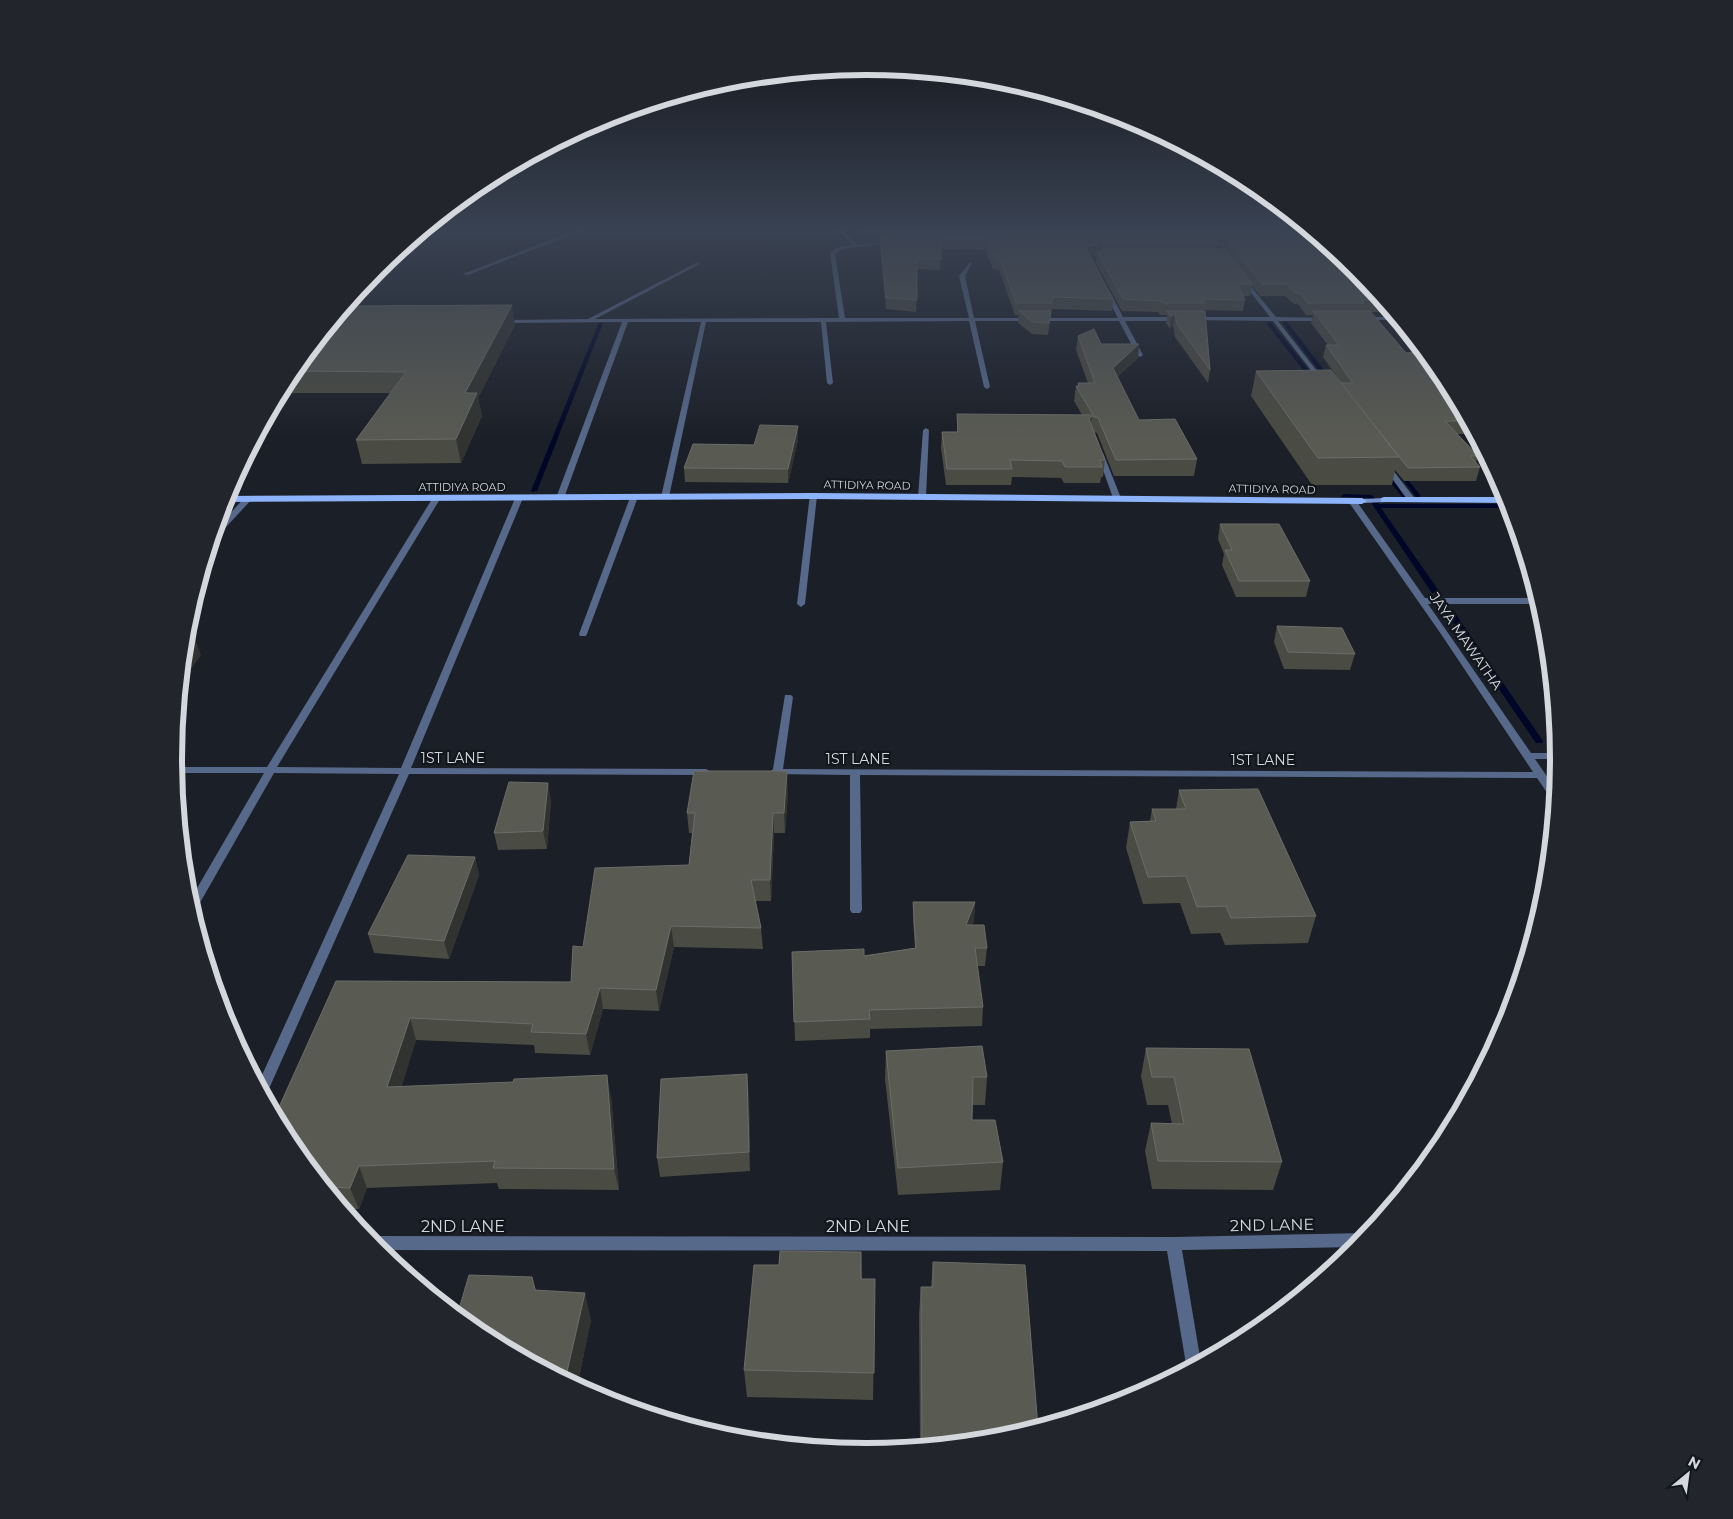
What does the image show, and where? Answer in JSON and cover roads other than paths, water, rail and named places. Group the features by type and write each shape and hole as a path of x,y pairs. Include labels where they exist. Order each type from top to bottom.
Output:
{"main road":[{"name":"ATTIDIYA ROAD","path":"233,500 813,496 1357,501 1500,500"}],"street":[{"path":"588,321 630,299"},
{"path":"839,299 842,319"},
{"path":"966,299 986,387"},
{"path":"1111,299 1140,355"},
{"path":"1258,299 1328,390"},
{"path":"822,319 830,383"},
{"path":"490,322 822,319 1332,320"},
{"path":"1360,319 1390,319"},
{"path":"560,498 626,320"},
{"path":"665,497 704,320"},
{"path":"922,497 926,430"},
{"path":"1096,443 1117,498"},
{"path":"1382,460 1412,500"},
{"path":"801,604 813,496"},
{"path":"584,634 634,497"},
{"path":"264,1084 405,771 519,498"},
{"path":"224,525 248,499"},
{"path":"196,898 270,771 436,499"},
{"name":"JAYA MAWATHA","path":"1357,501 1550,789"},
{"path":"1423,601 1532,601"},
{"name":"1ST LANE","path":"788,697 773,772 1542,775"},
{"path":"1529,756 1551,756"},
{"name":"1ST LANE","path":"182,770 719,772"},
{"path":"855,772 856,910"},
{"name":"2ND LANE","path":"381,1243 1172,1244 1354,1240"},
{"path":"1172,1244 1193,1360"}],"waterway":[{"path":"534,491 601,323"},
{"path":"1269,323 1313,379"},
{"path":"1285,323 1329,380"},
{"path":"1386,472 1404,496"},
{"path":"1401,474 1418,496"},
{"path":"1344,496 1370,496 1435,591"},
{"path":"1377,506 1502,506"},
{"path":"1450,612 1539,741"}]}
